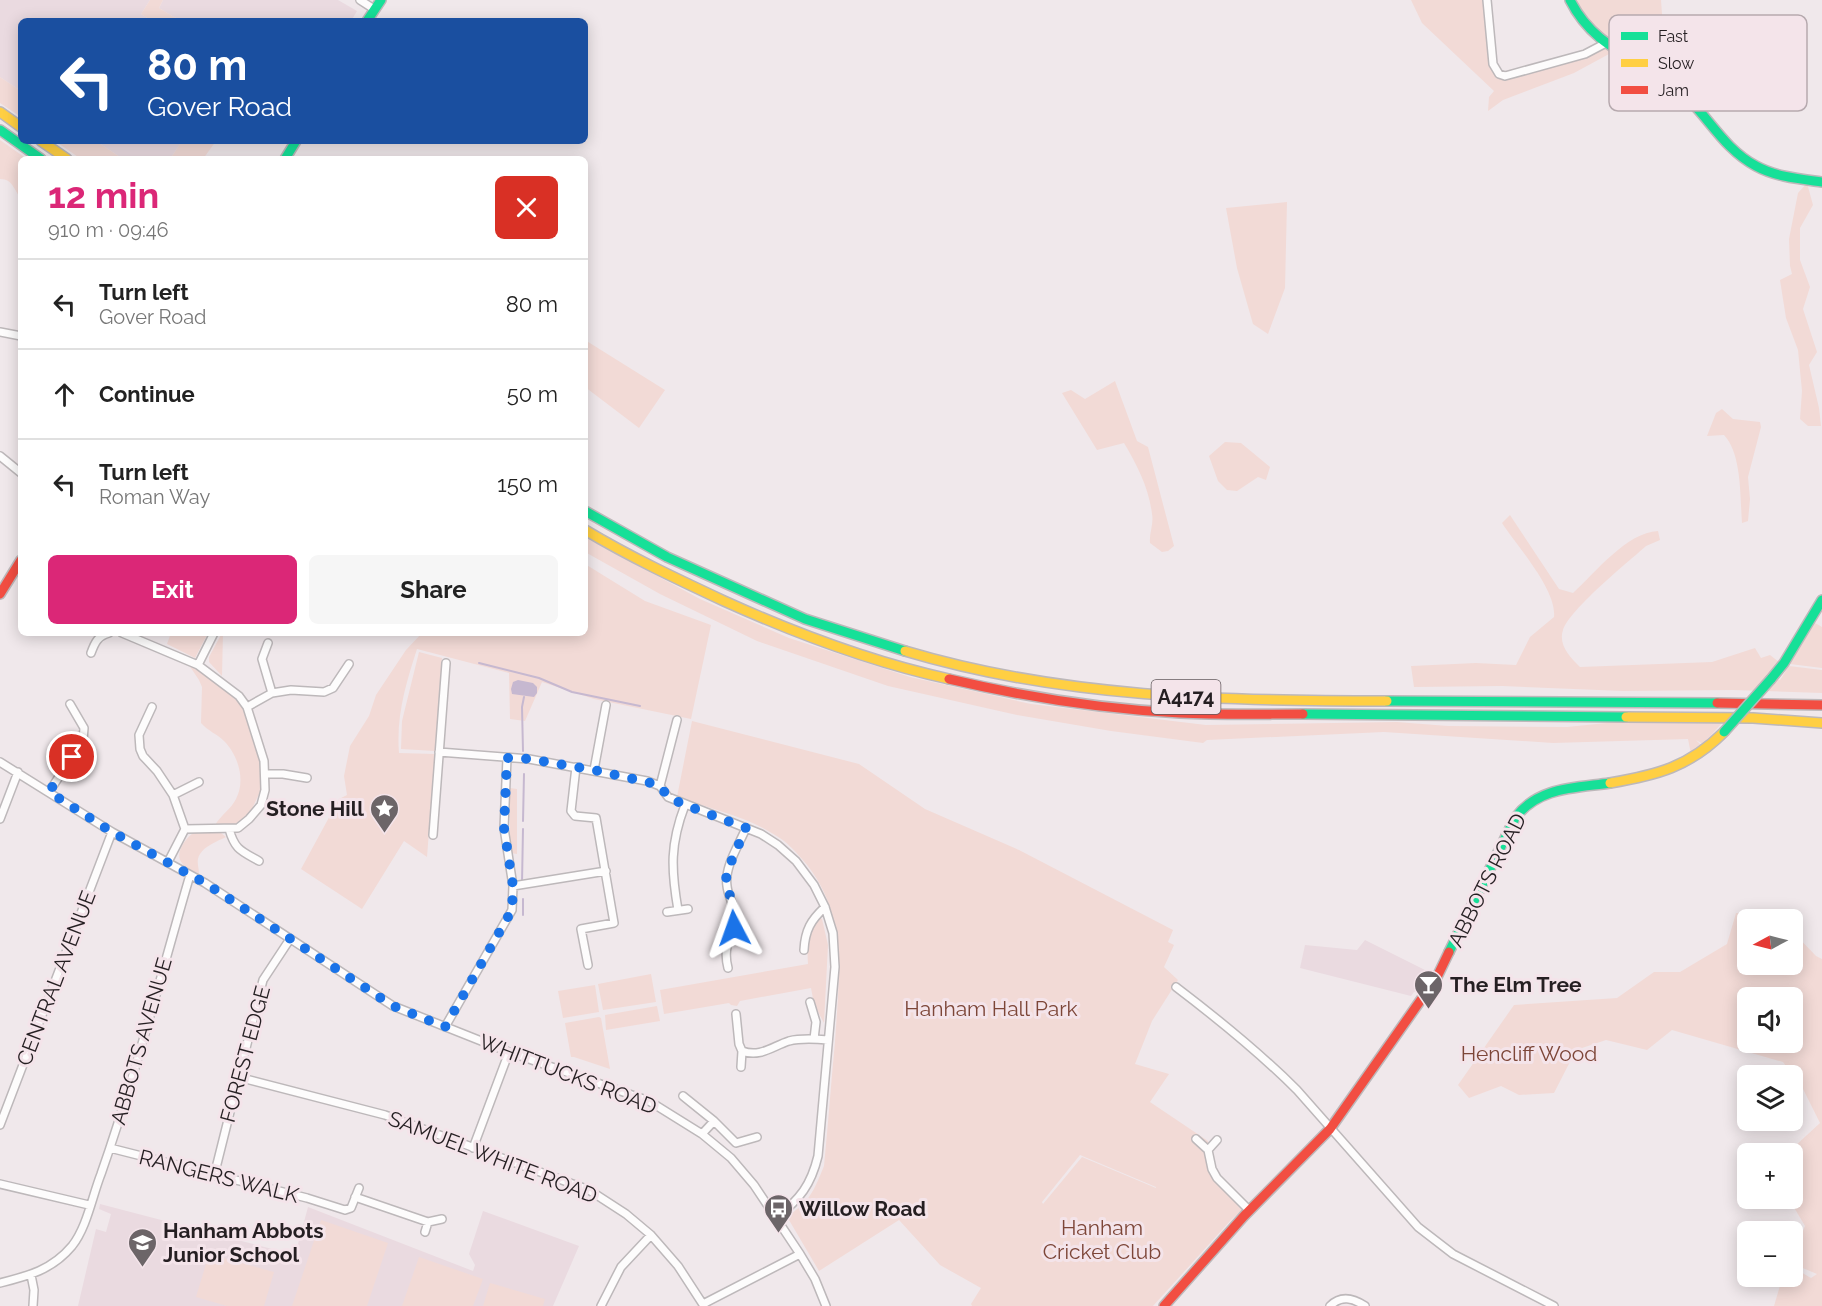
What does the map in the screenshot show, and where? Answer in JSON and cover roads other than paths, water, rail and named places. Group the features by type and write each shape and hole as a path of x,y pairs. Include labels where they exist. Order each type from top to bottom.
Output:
{"main road":[{"path":"369,18 381,0"},
{"path":"1570,0 1579,19 1609,45"},
{"path":"1700,111 1723,138 1755,166 1793,178 1822,182"},
{"path":"0,112 18,125"},
{"path":"0,130 18,143"},
{"path":"20,144 37,156"},
{"path":"45,144 63,156"},
{"name":"A4174","path":"588,513 667,557 805,619 936,660 1025,679 1090,689 1171,697 1306,701 1822,705"},
{"name":"A4174","path":"588,532 661,573 798,633 910,670 1043,699 1108,708 1181,713 1753,718 1822,723"},
{"path":"0,594 18,565"},
{"name":"ABBOTS ROAD","path":"1164,1306 1249,1210 1330,1129 1437,977 1515,818 1524,806 1551,792 1662,771 1697,756 1724,732 1772,679 1822,600"}],"street":[{"path":"360,0 374,9"},
{"path":"1487,0 1493,64 1499,74 1505,76 1585,54 1606,43"},
{"path":"0,332 18,335"},
{"path":"0,456 18,471"},
{"path":"91,653 95,641 100,636"},
{"path":"132,636 198,665 239,696 248,707 264,761 265,790 261,805 243,824 238,828 229,829 185,829"},
{"path":"198,665 212,636"},
{"path":"268,643 262,659 272,693"},
{"path":"433,836 446,663"},
{"path":"248,707 272,693 291,690 324,692 333,688 349,664"},
{"path":"49,792 83,740 84,728 70,704"},
{"path":"594,770 606,705"},
{"path":"152,707 139,735 140,749 173,795 185,829 168,862"},
{"path":"660,786 677,720"},
{"path":"439,752 530,759 594,770 660,786 668,797 760,834 778,845 796,861 814,885 825,907 833,933 835,967 818,1156 808,1184 795,1203 777,1217"},
{"path":"445,1027 512,910 513,886 504,828 507,758"},
{"name":"WHITTUCKS ROAD","path":"0,762 112,832 190,875 393,1006 509,1052 649,1101 702,1134 731,1158 754,1185 800,1254 826,1306"},
{"path":"576,767 571,811 575,816 596,818 614,923 581,929 588,965"},
{"path":"0,819 18,772"},
{"path":"266,774 307,778"},
{"path":"173,795 199,782"},
{"path":"678,910 672,875 673,858 676,829 685,805"},
{"path":"728,968 727,944 734,928 735,915 726,879 746,828"},
{"path":"229,829 233,844 238,850 259,861"},
{"name":"CENTRAL AVENUE","path":"0,1125 112,832"},
{"path":"513,886 606,872"},
{"name":"ABBOTS AVENUE","path":"0,1283 31,1275 51,1265 73,1245 80,1234 110,1148 190,875"},
{"path":"804,950 804,936 811,920 825,907"},
{"path":"667,912 688,909"},
{"name":"FOREST EDGE","path":"214,1176 263,980 290,939"},
{"path":"1176,987 1277,1070 1418,1227 1453,1254 1554,1306"},
{"path":"810,1002 816,1022 814,1039"},
{"path":"736,1014 739,1044 742,1051 741,1067"},
{"path":"742,1051 749,1054 760,1053 789,1041 828,1040"},
{"path":"473,1148 509,1052"},
{"name":"SAMUEL WHITE ROAD","path":"238,1077 385,1115 588,1190 626,1214 651,1235 678,1266 704,1305"},
{"path":"683,1096 714,1121 736,1143 757,1137"},
{"path":"702,1134 714,1121"},
{"path":"1196,1139 1208,1150 1212,1169 1217,1178 1249,1210"},
{"path":"1208,1150 1217,1140"},
{"name":"RANGERS WALK","path":"110,1148 307,1198 345,1210 351,1208 356,1197"},
{"path":"0,1184 90,1205"},
{"path":"359,1188 356,1197 428,1222 442,1219"},
{"path":"425,1232 428,1222"},
{"path":"601,1306 621,1267 651,1235"},
{"path":"704,1305 800,1254"},
{"path":"31,1275 34,1290 33,1306"},
{"path":"1330,1306 1343,1299 1350,1299 1365,1306"}],"waterway":[{"path":"479,663 539,678 572,692 640,706"},
{"path":"523,751 522,707 524,697"},
{"path":"523,821 524,774"},
{"path":"522,883 523,829"},
{"path":"523,899 523,915"}],"place":[{"name":"Stone Hill","path":"385,834"},
{"name":"The Elm Tree","path":"1429,1010"},
{"name":"Willow Road","path":"778,1234"},
{"name":"Hanham Abbots Junior School","path":"142,1268"}],"park label":[{"name":"Hanham Hall Park","path":"991,1008"},
{"name":"Hencliff Wood","path":"1529,1053"},
{"name":"Hanham Cricket Club","path":"1102,1239"}]}
